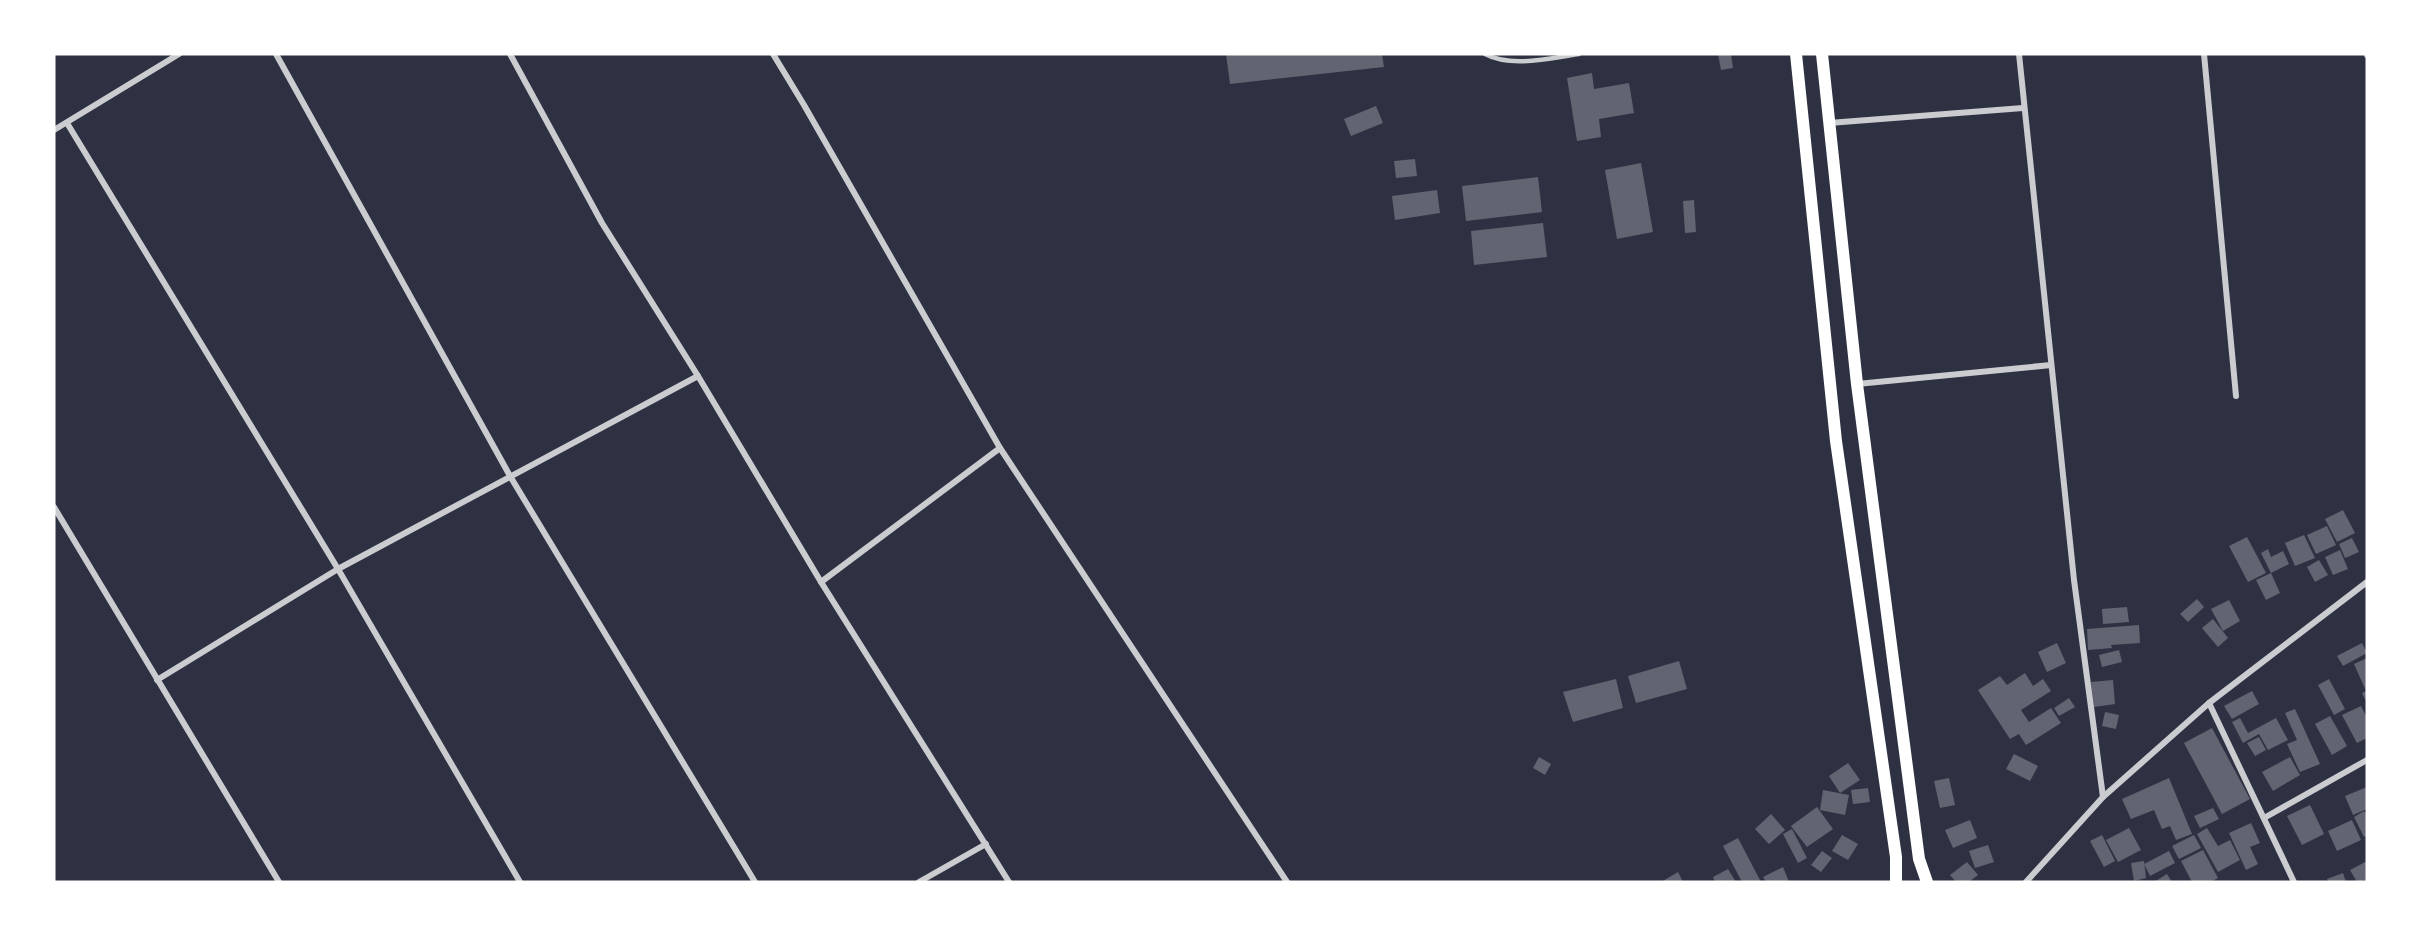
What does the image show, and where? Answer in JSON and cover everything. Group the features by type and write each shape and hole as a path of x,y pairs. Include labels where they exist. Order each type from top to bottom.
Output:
{"main road":[{"path":"1796,54 1836,441 1896,857 1896,882"},
{"path":"1822,54 1857,384 1919,859 1927,882"}],"street":[{"path":"54,130 179,54"},
{"path":"276,54 510,476 755,882"},
{"path":"510,54 602,223 698,376 821,582 1009,882"},
{"path":"773,54 1000,448 1287,882"},
{"path":"2019,54 2074,580 2103,798"},
{"path":"2205,54 2236,396"},
{"path":"1828,123 2024,108"},
{"path":"67,123 338,569 520,882"},
{"path":"1857,384 2051,365"},
{"path":"157,680 338,569 698,376"},
{"path":"821,582 1000,448"},
{"path":"54,507 279,882"},
{"path":"2026,882 2103,798 2209,703 2367,582"},
{"path":"2209,703 2294,882"},
{"path":"2264,818 2367,760"},
{"path":"919,882 986,844"}],"lane":[{"path":"1485,54 1512,62 1579,54"}],"building":[{"path":"1226,54 1382,54 1384,67 1230,84"},
{"path":"1718,54 1731,54 1733,68 1721,70"},
{"path":"1592,73 1594,89 1629,83 1634,113 1599,119 1601,137 1577,141 1567,78"},
{"path":"1376,106 1383,123 1351,136 1344,119"},
{"path":"1415,159 1417,176 1396,178 1394,161"},
{"path":"1641,163 1653,232 1617,239 1605,170"},
{"path":"1538,177 1542,212 1466,221 1462,186"},
{"path":"1437,190 1440,213 1395,220 1392,196"},
{"path":"1694,200 1696,232 1685,233 1683,201"},
{"path":"1543,223 1547,257 1474,265 1471,231"},
{"path":"2343,510 2355,533 2337,542 2325,519"},
{"path":"2327,526 2336,545 2316,554 2307,535"},
{"path":"2304,535 2315,558 2295,566 2285,543"},
{"path":"2247,537 2266,573 2248,582 2229,546"},
{"path":"2352,538 2359,552 2345,558 2339,544"},
{"path":"2268,549 2271,557 2283,551 2289,564 2271,573 2261,553"},
{"path":"2340,550 2348,569 2333,575 2325,557"},
{"path":"2319,560 2328,575 2315,582 2307,567"},
{"path":"2271,573 2280,593 2266,600 2256,580"},
{"path":"2197,599 2204,607 2188,622 2180,614"},
{"path":"2229,600 2240,621 2223,631 2211,609"},
{"path":"2127,607 2129,622 2103,624 2102,609"},
{"path":"2213,619 2228,638 2218,647 2202,628"},
{"path":"2139,625 2140,643 2111,645 2112,648 2088,650 2087,629"},
{"path":"2057,643 2066,663 2047,672 2038,652"},
{"path":"2362,643 2367,653 2343,666 2337,656"},
{"path":"2119,650 2122,662 2102,667 2099,655"},
{"path":"2367,658 2367,703 2362,693 2366,691 2354,664"},
{"path":"1679,661 1687,689 1636,703 1628,676"},
{"path":"2025,673 2033,686 2043,679 2051,691 2021,710 2029,722 2051,708 2061,723 2026,745 2019,734 2010,739 1978,690 2000,676 2007,685"},
{"path":"1616,679 1623,708 1573,722 1563,692"},
{"path":"2329,679 2345,709 2334,715 2318,685"},
{"path":"2113,680 2115,704 2094,707 2091,682"},
{"path":"2252,691 2259,704 2232,719 2224,706"},
{"path":"2069,698 2075,707 2059,716 2054,708"},
{"path":"2361,706 2367,718 2367,738 2357,743 2342,715"},
{"path":"2295,709 2320,764 2300,772 2287,744 2297,740 2285,713"},
{"path":"2105,712 2119,715 2116,729 2102,726"},
{"path":"2330,716 2347,746 2332,755 2315,724"},
{"path":"2240,718 2248,733 2276,718 2288,740 2268,750 2259,734 2243,743 2232,722"},
{"path":"2212,728 2250,799 2222,814 2184,743"},
{"path":"2259,737 2266,750 2255,756 2247,743"},
{"path":"2014,754 2038,766 2030,781 2006,769"},
{"path":"1539,757 1551,764 1545,775 1533,768"},
{"path":"2290,757 2300,775 2273,791 2262,772"},
{"path":"1848,763 1860,780 1840,793 1829,776"},
{"path":"1949,778 1955,805 1940,808 1934,781"},
{"path":"2169,778 2192,834 2176,840 2170,826 2162,829 2154,810 2131,819 2122,799"},
{"path":"2367,787 2367,809 2353,815 2345,796"},
{"path":"1868,788 1870,802 1853,804 1851,790"},
{"path":"1823,790 1849,795 1845,815 1820,810"},
{"path":"2310,805 2324,834 2302,845 2287,816"},
{"path":"1817,807 1833,829 1807,847 1791,826"},
{"path":"2213,808 2219,819 2200,828 2194,816"},
{"path":"2364,811 2367,816 2367,835 2364,837 2354,817"},
{"path":"1771,814 1785,830 1769,844 1755,829"},
{"path":"1970,820 1977,838 1953,848 1945,830"},
{"path":"2352,820 2361,840 2337,851 2328,831"},
{"path":"2251,823 2260,843 2250,847 2258,864 2246,870 2229,833"},
{"path":"2129,828 2141,850 2118,862 2106,840"},
{"path":"2207,828 2218,846 2230,840 2240,860 2218,872 2197,834"},
{"path":"1792,829 1807,858 1798,863 1783,834"},
{"path":"1842,835 1858,844 1848,860 1832,851"},
{"path":"2102,835 2115,861 2104,867 2090,841"},
{"path":"2194,835 2201,848 2179,859 2172,846"},
{"path":"1738,838 1761,882 1742,882 1723,846"},
{"path":"1988,845 1994,862 1975,868 1969,851"},
{"path":"2203,850 2218,878 2211,882 2192,882 2181,861"},
{"path":"1822,851 1832,858 1821,872 1811,865"},
{"path":"2169,851 2175,863 2150,876 2144,864"},
{"path":"2144,861 2146,878 2134,881 2131,863"},
{"path":"2367,861 2367,880 2357,882 2350,870"},
{"path":"1967,862 1978,875 1969,882 1956,882 1950,875"},
{"path":"1783,867 1789,882 1766,882 1763,877"},
{"path":"1728,869 1736,882 1715,882 1713,877"},
{"path":"1678,872 1683,882 1661,882"},
{"path":"2343,873 2346,882 2328,882 2327,879"},
{"path":"2167,874 2172,882 2154,882"}]}
